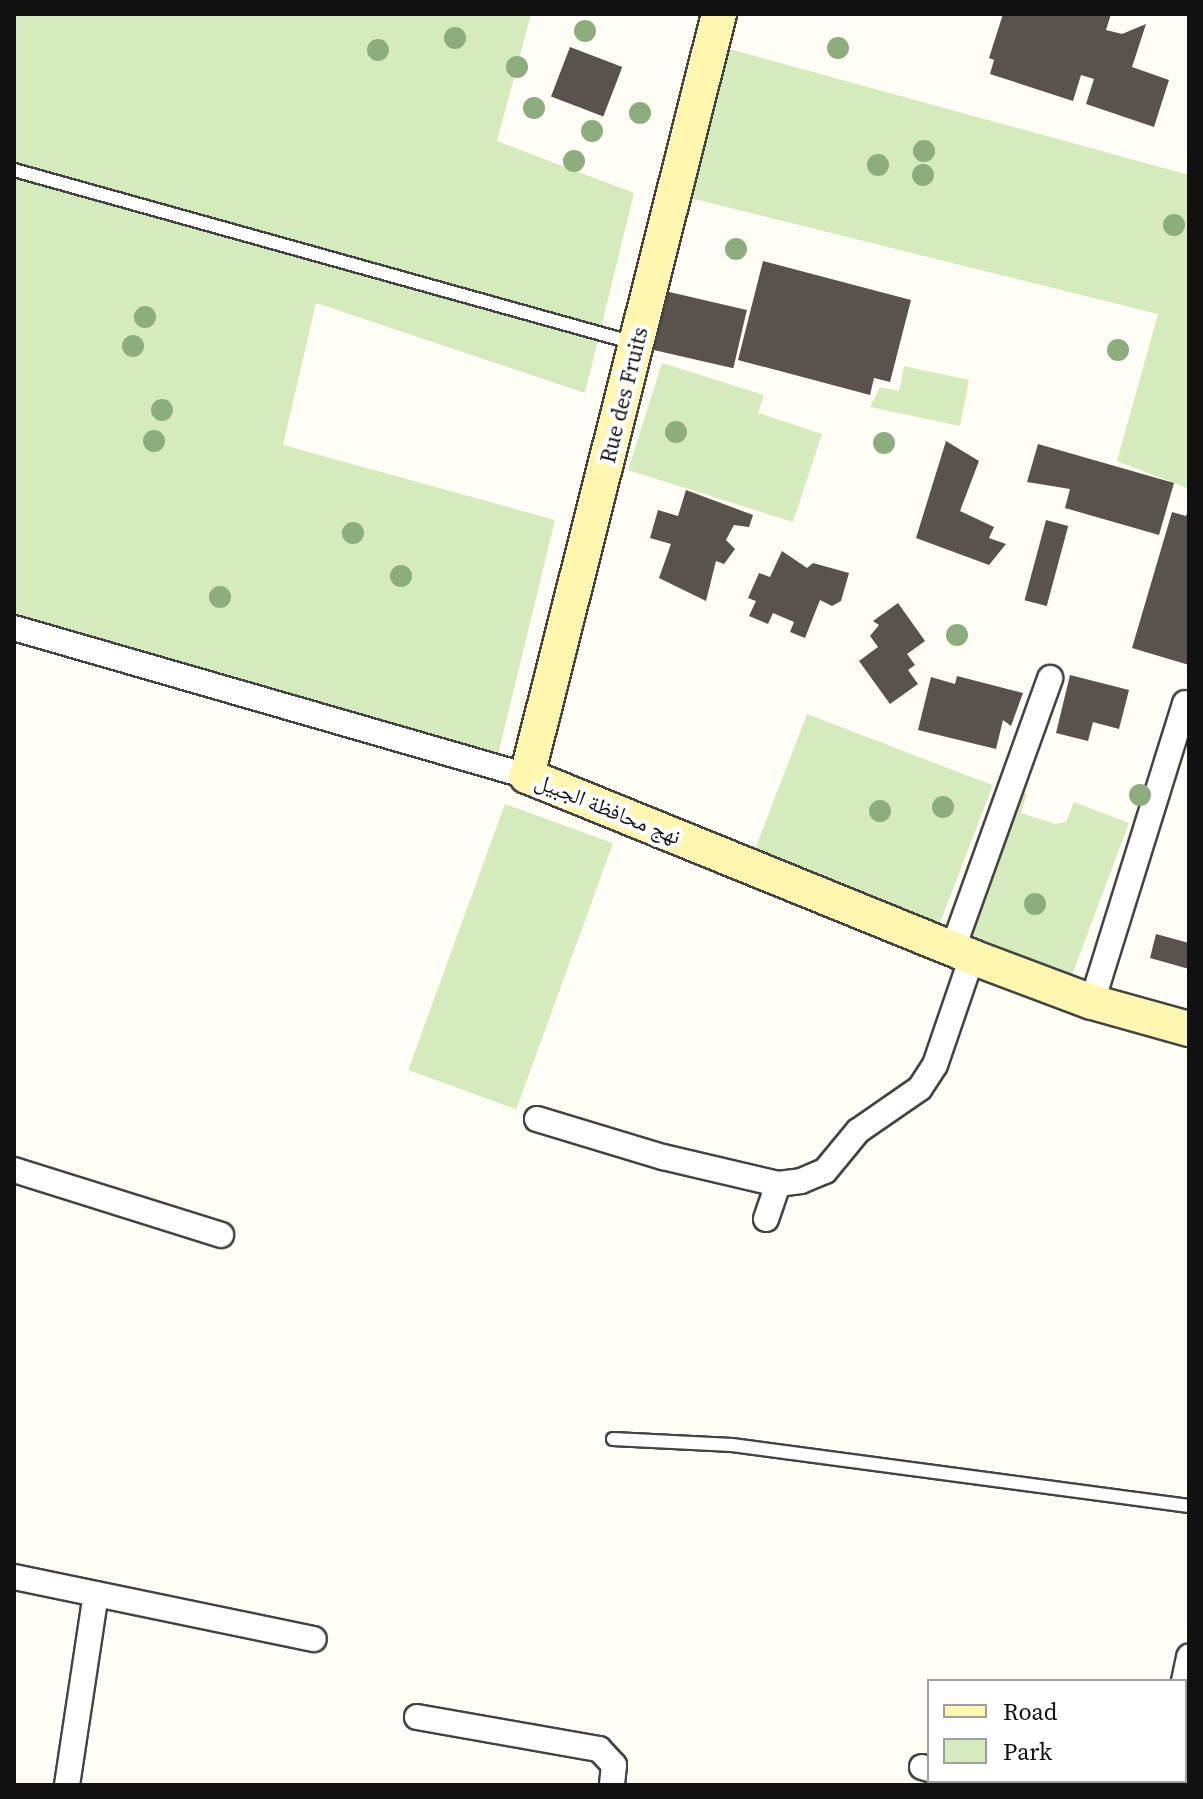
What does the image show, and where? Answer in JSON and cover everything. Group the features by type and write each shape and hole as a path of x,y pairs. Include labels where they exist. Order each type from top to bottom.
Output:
{"street":[{"name":"Rue des Fruits","path":"527,776 719,14"},
{"name":"نهج محافظة الجبيل","path":"14,628 527,776 962,953 1092,1002 1189,1029"},
{"path":"537,1119 778,1184 825,1171 858,1131 920,1088 935,1065 962,953 1050,678"},
{"path":"1092,1002 1185,703"},
{"path":"14,1170 221,1235"},
{"path":"766,1219 778,1184"},
{"path":"14,1577 314,1639"},
{"path":"67,1785 96,1594"},
{"path":"1184,1679 1189,1657"},
{"path":"417,1717 599,1749 614,1765 612,1785"}],"lane":[{"path":"14,170 637,344"},
{"path":"613,1439 732,1445 1189,1506"}],"green space":[{"path":"14,14 531,14 497,141 634,193 585,393 316,303 283,445 555,520 497,759 14,618"},
{"path":"722,47 1189,175 1189,489 1117,461 1158,314 690,198"},
{"path":"662,363 764,395 758,413 822,434 793,522 628,470"},
{"path":"904,366 969,380 960,426 870,407 880,387 899,391"},
{"path":"807,714 993,785 939,924 754,853"},
{"path":"1017,790 1027,794 1021,813 1055,824 1066,822 1074,802 1129,823 1068,986 968,938"},
{"path":"505,804 613,843 516,1109 408,1070"}],"building":[{"path":"1003,14 1111,14 1106,30 1122,34 1146,24 1132,67 1169,80 1154,127 1086,104 1094,79 1081,75 1073,101 990,74 994,60 989,58"},
{"path":"570,47 622,67 603,117 551,96"},
{"path":"763,261 911,300 890,382 874,378 870,395 738,360"},
{"path":"665,291 747,310 733,368 652,349"},
{"path":"946,441 979,461 960,511 994,527 989,538 1006,544 989,565 916,538"},
{"path":"1038,444 1174,483 1159,535 1065,508 1070,489 1027,482"},
{"path":"686,490 753,515 749,527 734,525 726,540 735,549 724,564 716,561 706,601 659,578 671,544 650,538 658,510 678,516"},
{"path":"1188,510 1189,665 1132,648 1172,512 1186,516"},
{"path":"1046,520 1068,526 1047,606 1025,600"},
{"path":"782,551 807,568 813,563 849,573 841,601 832,606 820,600 805,638 790,632 794,622 773,613 768,624 749,616 756,601 748,598 759,573 770,577"},
{"path":"898,603 925,641 907,654 915,665 908,670 918,684 890,704 859,661 878,647 870,636 879,625 873,621"},
{"path":"1070,675 1129,690 1119,729 1093,722 1088,741 1056,733"},
{"path":"957,676 1023,693 1011,726 1003,720 996,749 918,730 931,677 955,684"},
{"path":"1156,934 1189,943 1189,969 1150,958"}]}
